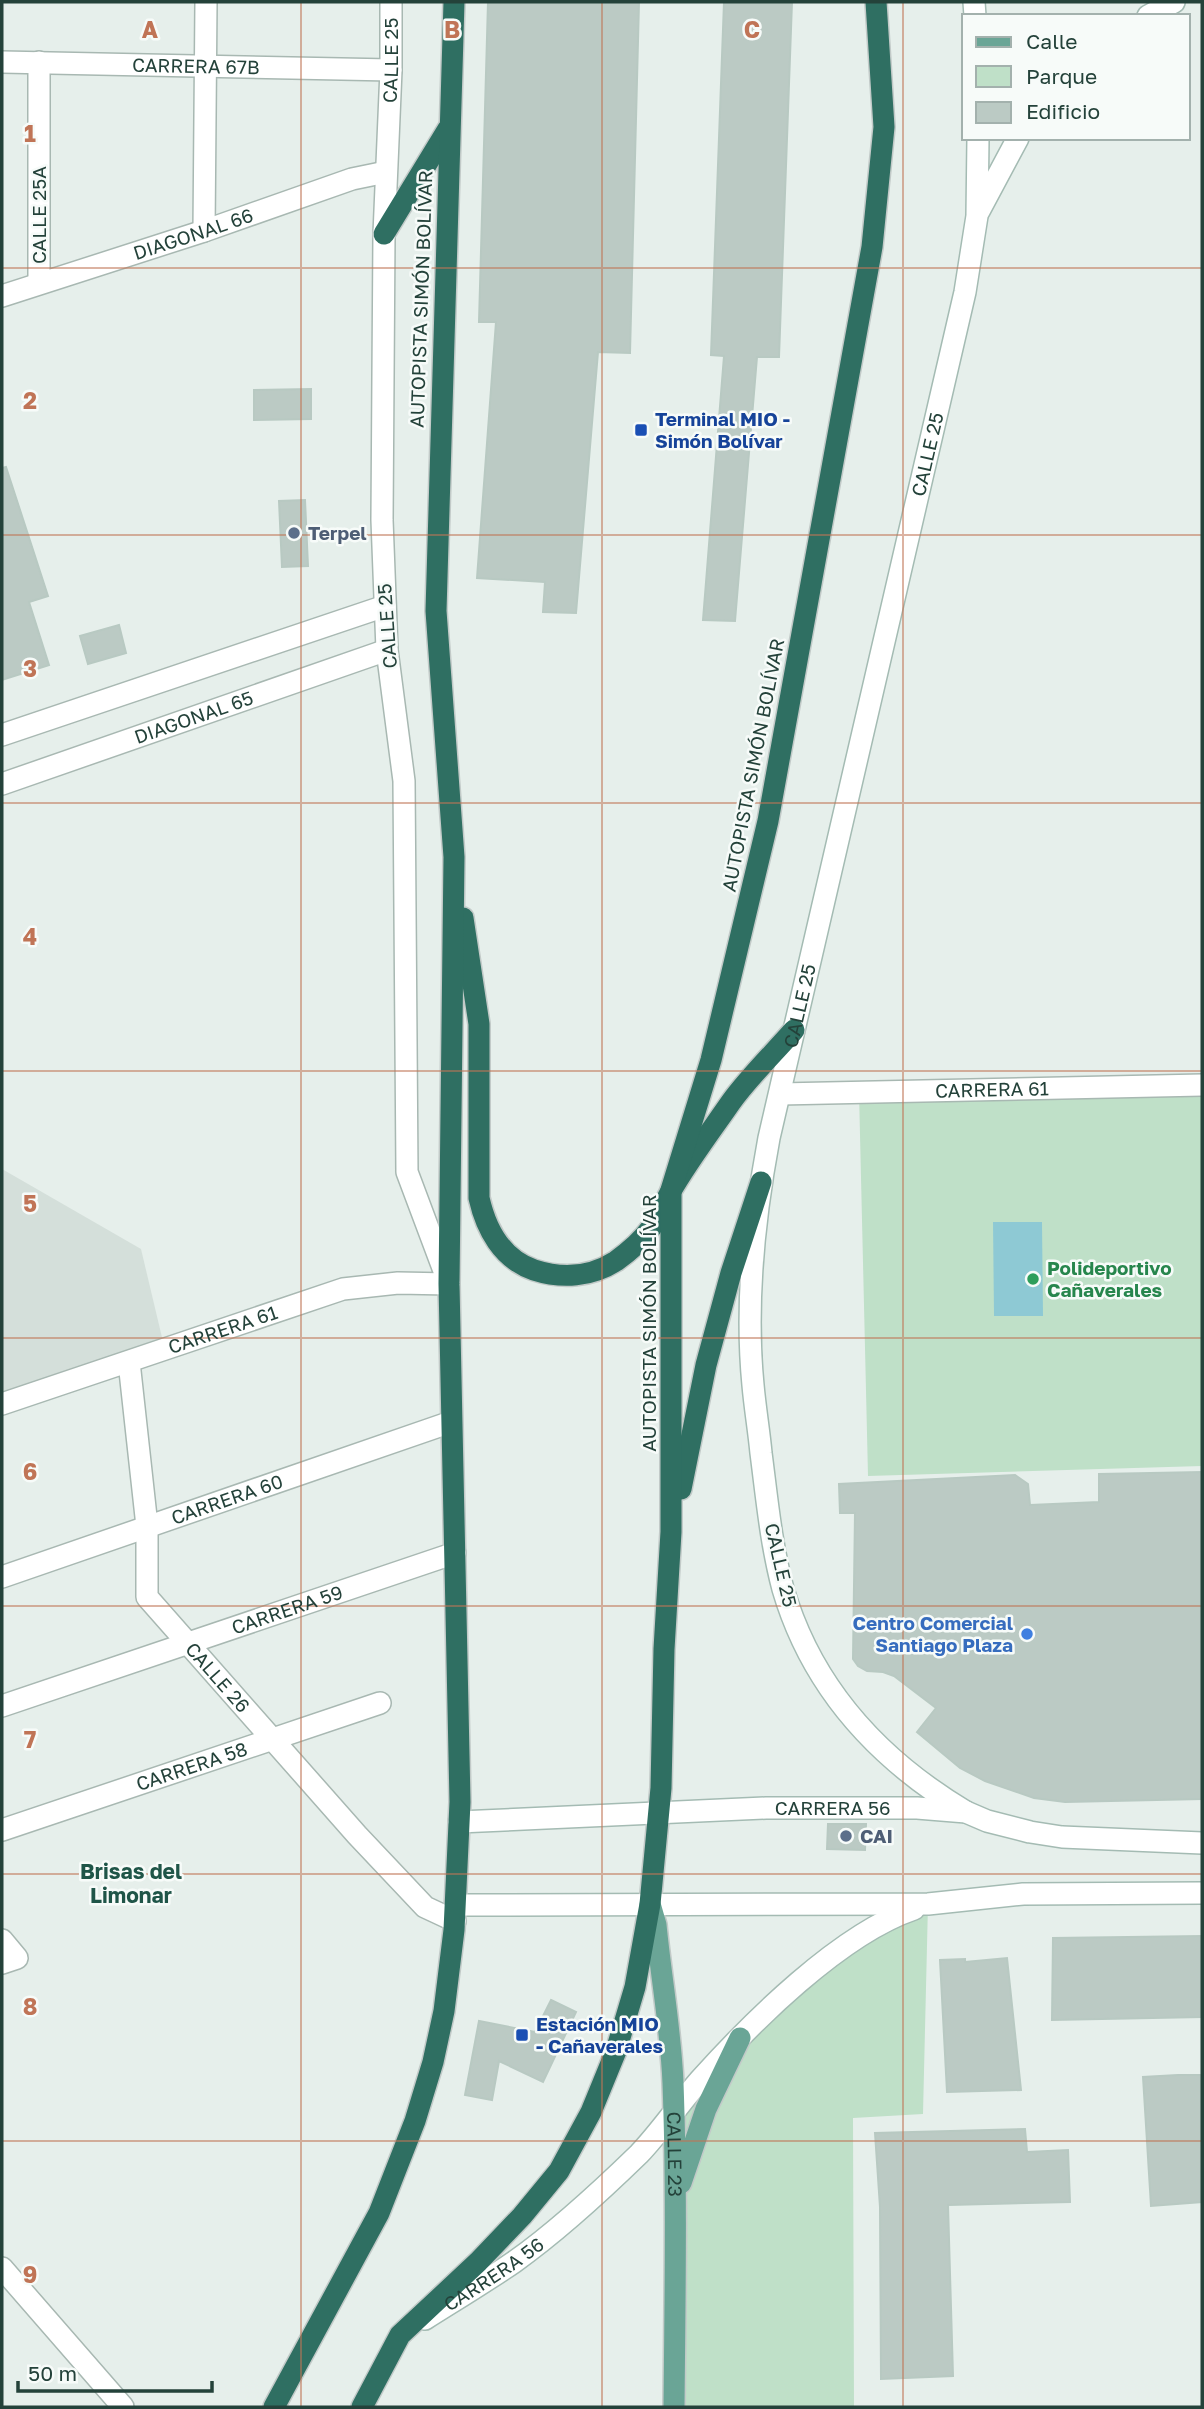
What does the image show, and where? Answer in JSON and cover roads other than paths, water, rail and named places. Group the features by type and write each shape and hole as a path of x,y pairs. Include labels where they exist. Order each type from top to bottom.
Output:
{"highway":[{"name":"AUTOPISTA SIMÓN BOLÍVAR","path":"278,2400 379,2213 415,2122 433,2062 444,2011 455,1913 460,1822 449,1284 454,857 436,611 454,2"},
{"name":"AUTOPISTA SIMÓN BOLÍVAR","path":"362,2407 400,2335 478,2262 559,2171 591,2112 616,2051 635,1987 650,1904 659,1813 671,1532 671,1190 711,1060 768,821 872,247 884,127 877,12"},
{"path":"384,234 449,127"},
{"path":"454,857 480,1024 479,1198 492,1236 503,1250 531,1269 560,1276 589,1273 616,1261 650,1229 671,1190 733,1100 794,1030"},
{"path":"671,1532 706,1365 731,1273 761,1182"}],"main road":[{"name":"CALLE 23","path":"650,1904 656,1925 673,2083 677,2195 674,2407"},
{"path":"677,2195 706,2109 740,2038"}],"street":[{"path":"204,231 206,2"},
{"name":"CALLE 25","path":"391,2 384,234 382,520 387,650 404,781 407,1172 449,1284"},
{"path":"1152,14 1174,2"},
{"name":"CARRERA 67B","path":"2,62 391,71"},
{"name":"CALLE 25A","path":"39,62 39,283"},
{"name":"CALLE 25","path":"966,1812 908,1774 860,1728 817,1667 794,1619 783,1589 767,1502 752,1383 751,1282 761,1182 780,1094 965,292 976,216 978,140"},
{"path":"976,216 1017,140"},
{"name":"DIAGONAL 66","path":"2,296 204,231 352,179 386,172"},
{"path":"2,735 385,606"},
{"name":"DIAGONAL 65","path":"2,784 387,650"},
{"name":"CARRERA 61","path":"780,1094 1202,1085"},
{"name":"CARRERA 61","path":"2,1404 343,1289 398,1283 449,1284"},
{"name":"CALLE 26","path":"129,1362 147,1526 147,1597 357,1835 425,1907 455,1913"},
{"name":"CARRERA 60","path":"2,1577 451,1422"},
{"name":"CARRERA 59","path":"2,1706 455,1553"},
{"name":"CARRERA 58","path":"2,1830 380,1703"},
{"name":"CARRERA 56","path":"460,1822 766,1808 917,1808 966,1812 987,1821 1030,1832 1062,1836 1202,1843"},
{"name":"CARRERA 56","path":"455,1913 650,1904 928,1904 1023,1894 1202,1893"},
{"name":"CARRERA 56","path":"400,2335 516,2261 557,2228 640,2152 740,2038 779,1999 867,1932 896,1915 928,1904"},
{"path":"2,1940 9,1960"},
{"path":"2,2267 124,2407"},
{"path":"263,2407 278,2400"}],"water":[{"path":"993,1222 1042,1222 1043,1316 994,1316"}],"place":[{"name":"Terminal MIO - Simón Bolívar","path":"641,430"},
{"name":"Terpel","path":"294,533"},
{"name":"Polideportivo Cañaverales","path":"1033,1279"},
{"name":"Centro Comercial Santiago Plaza","path":"1027,1634"},
{"name":"CAI","path":"846,1836"},
{"name":"Estación MIO - Cañaverales","path":"522,2035"}],"district":[{"name":"Brisas del Limonar","path":"131,1884"}]}
